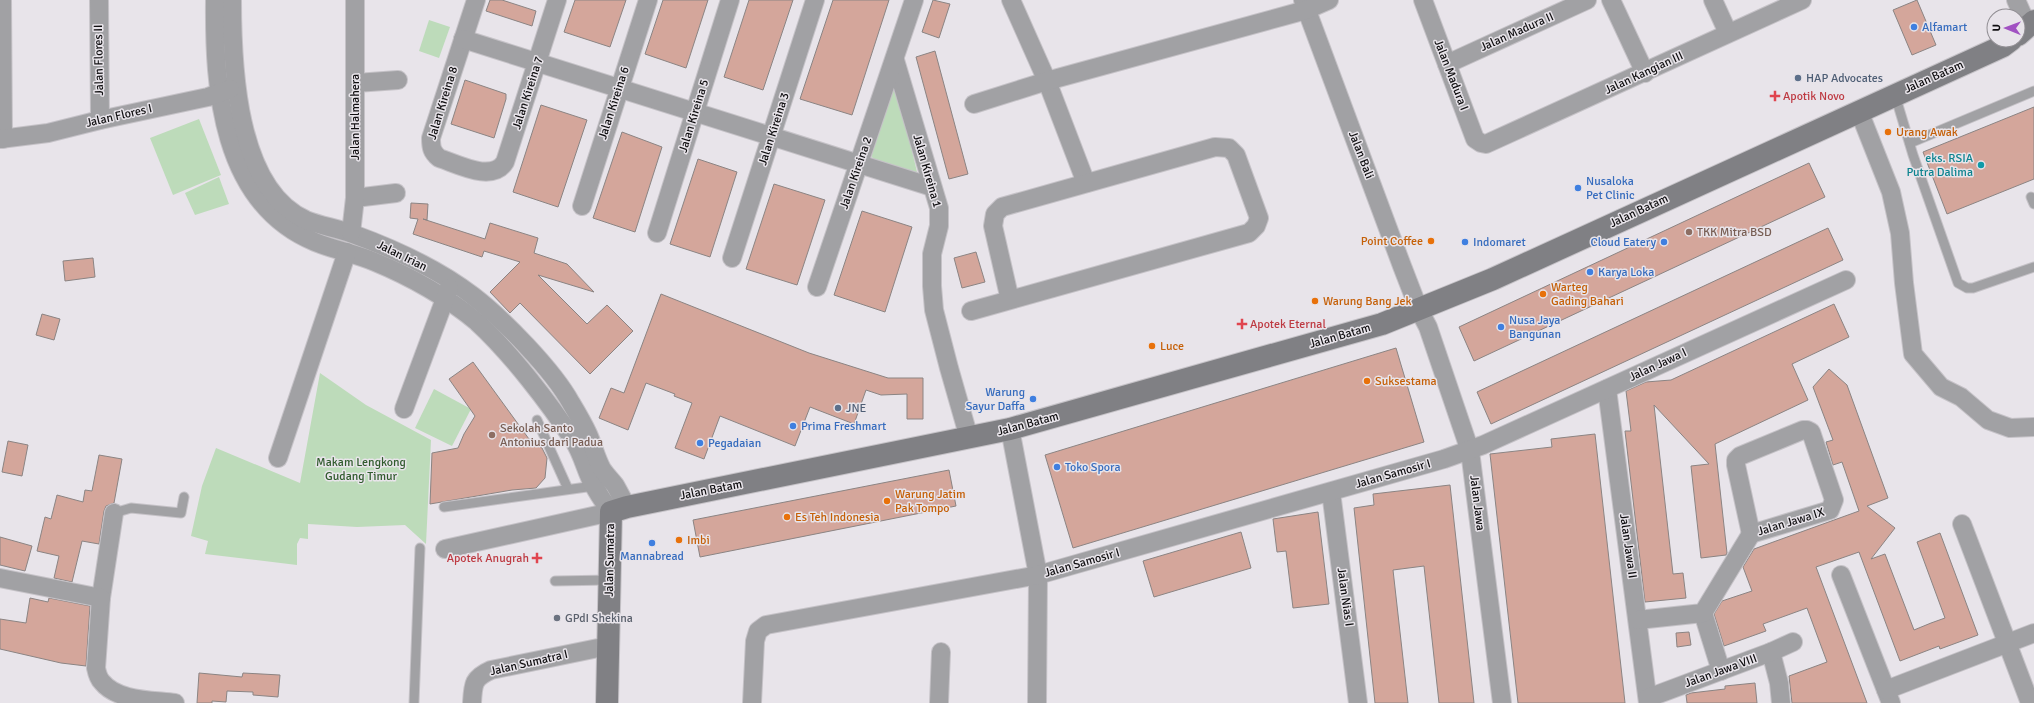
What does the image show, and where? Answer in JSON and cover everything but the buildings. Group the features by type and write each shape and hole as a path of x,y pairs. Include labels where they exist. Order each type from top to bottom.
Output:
{"street":[{"path":"1,139 2,0"},
{"name":"Jalan Flores II","path":"98,0 100,120"},
{"name":"Jalan Irian","path":"215,0 214,49 219,92 230,143 240,168 260,200 286,216 351,233 423,266 448,290 538,360 570,401 587,432 602,469 614,484 619,509"},
{"name":"Jalan Irian","path":"232,0 232,50 237,87 247,137 254,158 286,216 298,234 448,290"},
{"name":"Jalan Halmahera","path":"351,233 355,198 356,83 354,0"},
{"name":"Jalan Kireina 8","path":"476,0 431,138 431,147 434,153 440,158 484,172"},
{"name":"Jalan Kireina 7","path":"484,172 497,171 502,168 505,162 557,0"},
{"name":"Jalan Kireina 6","path":"582,206 618,88 648,0"},
{"name":"Jalan Kireina 5","path":"657,233 730,0"},
{"name":"Jalan Kireina 3","path":"732,258 815,0"},
{"path":"895,60 914,0"},
{"path":"1011,0 1047,81 1086,183"},
{"path":"974,104 1304,5 1329,0"},
{"name":"Jalan Madura I","path":"1423,0 1475,139 1481,144 1486,144"},
{"name":"Jalan Madura II","path":"1447,64 1587,0"},
{"path":"1611,0 1645,73"},
{"path":"1713,0 1728,33"},
{"name":"Jalan Kangian III","path":"1486,144 1645,73 1728,33 1802,0"},
{"path":"2016,0 2028,29"},
{"name":"Jalan Bali","path":"1304,5 1419,310"},
{"path":"463,39 932,187"},
{"name":"Jalan Batam","path":"619,509 1010,429 1375,326 1419,310 1493,279 1999,48"},
{"name":"Jalan Kireina 2","path":"817,287 895,60"},
{"name":"Jalan Kireina 1","path":"895,60 939,208 940,226 932,254 934,310 969,438"},
{"path":"356,83 398,80"},
{"name":"Jalan Flores I","path":"1,139 48,133 100,120 208,97 237,87"},
{"path":"1859,111 1893,199 1900,233 1904,283 1913,354 1941,387 1961,397 1988,420 2010,428 2034,427"},
{"path":"971,311 1249,233 1256,226 1259,218 1233,150 1215,147 1002,207 995,214 993,226 1010,300"},
{"path":"355,198 396,193"},
{"path":"278,458 347,252"},
{"name":"Jalan Jawa I","path":"1470,451 1846,280"},
{"path":"404,409 448,290"},
{"name":"Jalan Jawa","path":"1419,310 1428,327 1470,451 1502,703"},
{"name":"Jalan Irian","path":"482,316 575,442 594,486 619,509"},
{"name":"Jalan Jawa II","path":"1607,389 1648,700"},
{"path":"1010,429 1038,575 1037,703"},
{"name":"Jalan Jawa IX","path":"1703,613 1751,534 1830,510 1833,505 1834,500 1810,432 1807,430 1740,456 1736,460 1751,534"},
{"name":"Jalan Samosir I","path":"752,703 755,641 758,631 766,625 1038,575 1470,451"},
{"name":"Jalan Nias I","path":"1331,492 1358,703"},
{"path":"445,549 619,509"},
{"name":"Jalan Sumatra","path":"607,703 609,580 619,509"},
{"path":"114,513 102,598 96,668 101,681 107,687 122,695 175,703"},
{"path":"1962,524 2030,703"},
{"path":"1841,575 1889,697 2008,642 2034,633"},
{"path":"0,578 102,598"},
{"path":"1638,620 1703,613 1721,671"},
{"name":"Jalan Jawa VIII","path":"1648,700 1793,642"},
{"name":"Jalan Sumatra I","path":"472,703 473,688 476,681 480,675 491,670 608,646"},
{"path":"939,703 940,652"},
{"path":"1771,652 1779,683 1781,703"}],"lane":[{"path":"1910,143 2034,91"},
{"path":"1895,95 1958,283 1967,288 1973,288 2034,267"},
{"path":"537,420 568,489"},
{"path":"444,507 594,486"},
{"path":"114,513 132,508 181,513 184,497"},
{"path":"414,703 420,548"},
{"path":"555,581 609,580"}],"green space":[{"path":"429,20 450,27 439,58 419,51"},
{"path":"893,83 896,83 917,172 913,173 874,160 870,154"},
{"path":"199,119 221,175 173,195 150,138"},
{"path":"219,177 229,204 195,215 185,193"},
{"name":"Makam Lengkong Gudang Timur","path":"320,373 366,405 431,440 426,544 405,525 357,527 308,524 308,539 300,538 297,544 297,565 205,554 208,541 191,536 202,486 216,448 300,483"},
{"path":"434,389 471,409 452,446 415,428"}],"place":[{"name":"Alfamart","path":"1914,27"},
{"name":"HAP Advocates","path":"1798,78"},
{"name":"Apotik Novo","path":"1775,96"},
{"name":"Urang Awak","path":"1888,132"},
{"name":"eks. RSIA Putra Dalima","path":"1981,165"},
{"name":"Nusaloka Pet Clinic","path":"1578,188"},
{"name":"TKK Mitra BSD","path":"1689,232"},
{"name":"Point Coffee","path":"1431,241"},
{"name":"Indomaret","path":"1465,242"},
{"name":"Cloud Eatery","path":"1664,242"},
{"name":"Karya Loka","path":"1590,272"},
{"name":"Warteg Gading Bahari","path":"1543,294"},
{"name":"Warung Bang Jek","path":"1315,301"},
{"name":"Apotek Eternal","path":"1242,324"},
{"name":"Nusa Jaya Bangunan","path":"1501,327"},
{"name":"Luce","path":"1152,346"},
{"name":"Suksestama","path":"1367,381"},
{"name":"Warung Sayur Daffa","path":"1033,399"},
{"name":"JNE","path":"838,408"},
{"name":"Prima Freshmart","path":"793,426"},
{"name":"Sekolah Santo Antonius dari Padua","path":"492,435"},
{"name":"Pegadaian","path":"700,443"},
{"name":"Toko Spora","path":"1057,467"},
{"name":"Warung Jatim Pak Tompo","path":"887,501"},
{"name":"Es Teh Indonesia","path":"787,517"},
{"name":"Imbi","path":"679,540"},
{"name":"Mannabread","path":"652,543"},
{"name":"Apotek Anugrah","path":"537,558"},
{"name":"GPdI Shekina","path":"557,618"}]}
